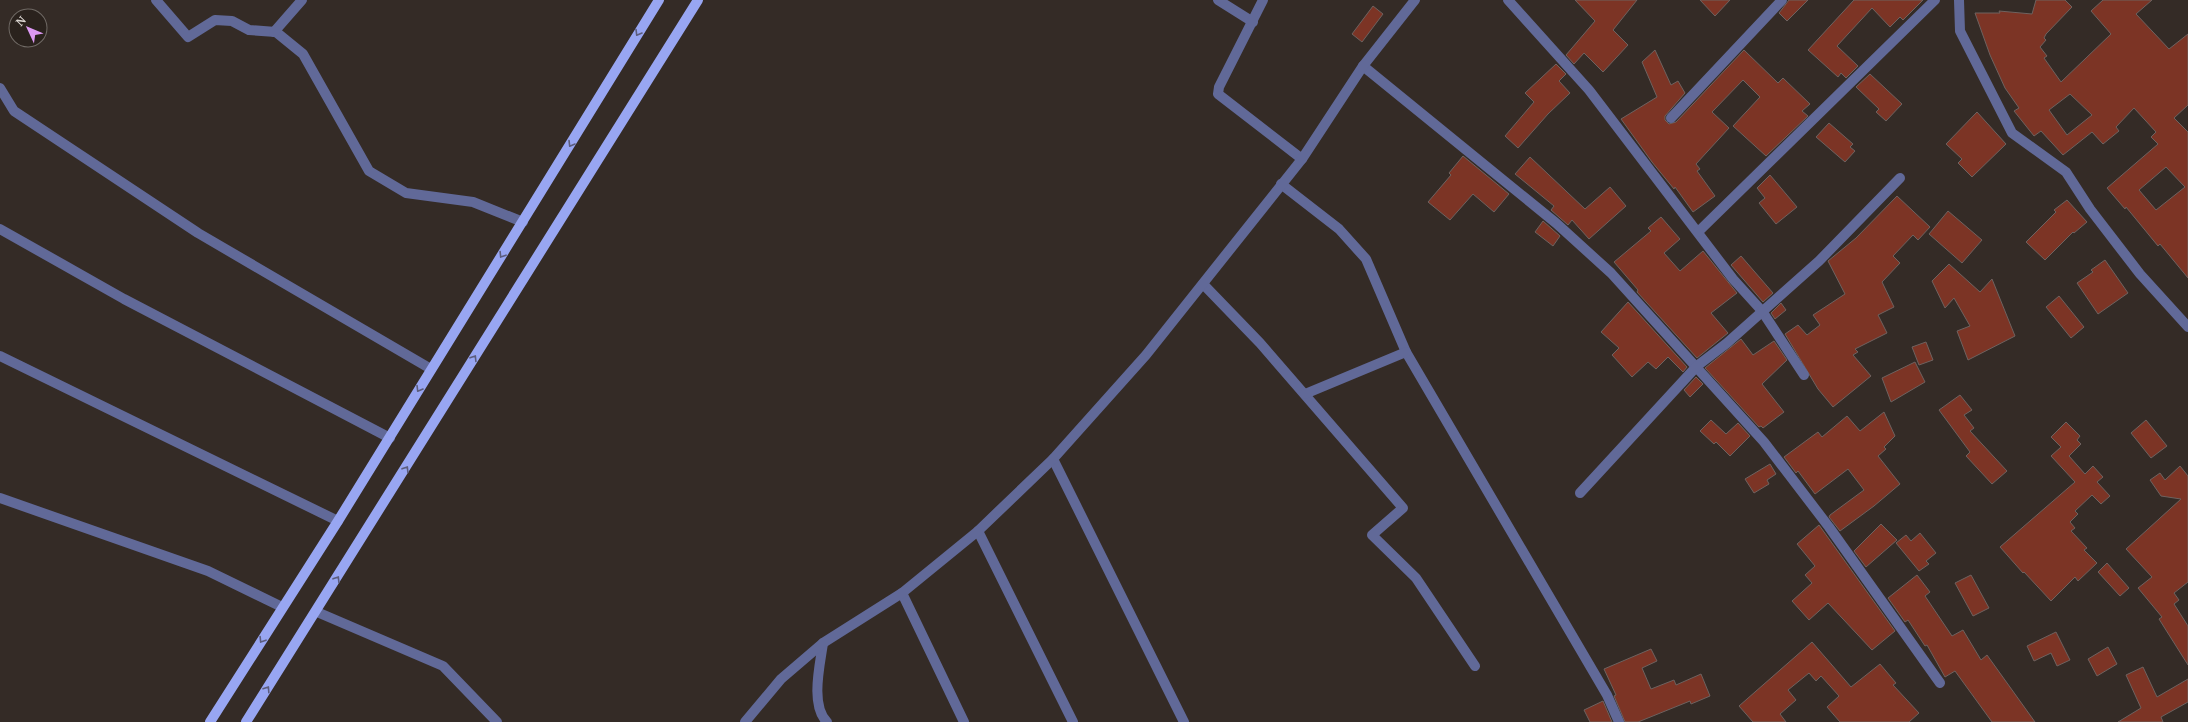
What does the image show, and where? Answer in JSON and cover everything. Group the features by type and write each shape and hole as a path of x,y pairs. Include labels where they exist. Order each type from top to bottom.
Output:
{"main road":[{"path":"210,722 282,607 338,522 659,0"},
{"path":"246,722 317,612 698,0"}],"street":[{"path":"156,0 188,37 215,20 232,21 249,30 274,32 303,54 369,171 406,193 473,202 523,222"},
{"path":"274,32 302,0"},
{"path":"1218,0 1253,22"},
{"path":"1264,0 1219,87 1218,94 1302,159"},
{"path":"745,722 781,678 823,643 902,593 978,531 1053,459 1146,355 1302,159 1363,66 1415,0"},
{"path":"1508,0 1589,90 1733,279 1762,311 1804,375"},
{"path":"1671,118 1782,0"},
{"path":"1698,232 1934,0"},
{"path":"1959,0 1960,31 2012,133 2066,172 2090,209 2140,274 2188,327"},
{"path":"1363,66 1561,228 1611,273 1764,442 1829,527 1940,683"},
{"path":"0,88 14,111 198,233 431,369"},
{"path":"1580,493 1696,366 1727,343 1819,261 1900,178"},
{"path":"1282,184 1339,229 1366,259 1406,352 1607,695 1619,722"},
{"path":"0,229 124,299 390,438"},
{"path":"1203,284 1260,343 1403,508 1372,535 1416,578 1475,666"},
{"path":"1305,394 1406,352"},
{"path":"0,356 338,522"},
{"path":"1053,459 1184,722"},
{"path":"0,498 208,571 282,607"},
{"path":"978,531 1074,722"},
{"path":"902,593 964,722"},
{"path":"317,612 443,666 497,722"},
{"path":"823,643 816,686 823,718 827,722"}],"building":[{"path":"1575,0 1637,0 1613,30 1628,45 1603,72 1584,53 1574,64 1566,55 1595,21"},
{"path":"1700,0 1730,0 1715,16"},
{"path":"1789,0 1808,0 1787,21 1779,13"},
{"path":"1854,0 1923,0 1903,20 1900,17 1890,27 1872,8 1837,46 1858,66 1846,78 1841,73 1838,77 1808,50"},
{"path":"2036,0 2065,0 2072,7 2046,34 2044,38 2046,40 2040,47 2047,56 2044,58 2061,82 2111,34 2091,11 2103,0 2152,0 2136,14 2169,49 2188,34 2188,105 2174,118 2188,132 2188,278 2160,244 2158,246 2126,207 2125,209 2107,188 2158,144 2151,137 2156,132 2134,108 2116,127 2119,131 2103,144 2092,132 2063,155 2041,131 2034,136 2014,111 2019,108 2005,88 1990,55 1975,13 2000,13 1999,11 2032,14","holes":["2070,94 2092,115 2067,135 2049,110","2166,167 2185,187 2156,210 2139,190"]},
{"path":"1373,6 1383,14 1362,42 1352,34"},
{"path":"1655,50 1671,85 1678,81 1685,93 1665,116 1665,120 1669,124 1676,122 1744,50 1778,83 1783,78 1810,104 1802,111 1808,116 1766,156 1733,126 1760,97 1743,80 1712,112 1729,128 1696,164 1700,169 1697,171 1715,196 1693,212 1675,187 1674,189 1652,162 1621,119 1657,97 1642,62"},
{"path":"1556,64 1566,74 1559,81 1570,93 1548,114 1518,148 1505,136 1534,102 1525,93"},
{"path":"1870,74 1902,104 1886,121 1876,112 1879,109 1856,87"},
{"path":"1977,112 2006,144 1972,177 1958,163 1962,159 1946,144"},
{"path":"1829,123 1853,144 1850,147 1855,151 1845,162 1816,137"},
{"path":"1463,156 1509,194 1494,212 1473,194 1450,220 1428,202 1451,175 1449,173"},
{"path":"1530,157 1585,209 1610,187 1626,206 1589,239 1572,220 1568,225 1551,210 1554,206 1515,174"},
{"path":"1770,175 1797,207 1776,224 1759,203 1765,198 1757,188"},
{"path":"1897,196 1930,227 1918,240 1913,235 1893,256 1900,263 1882,282 1894,307 1878,315 1887,333 1855,349 1858,352 1853,355 1871,376 1833,407 1818,389 1785,334 1798,325 1807,335 1820,325 1813,315 1845,294 1828,261 1856,238"},
{"path":"2067,200 2087,222 2074,233 2073,232 2045,260 2026,242 2056,212 2054,210"},
{"path":"1948,211 1982,240 1962,263 1929,234"},
{"path":"1661,217 1680,239 1664,253 1680,271 1703,251 1737,293 1711,313 1728,333 1697,358 1637,292 1638,290 1614,262 1651,231 1648,228"},
{"path":"1543,221 1560,236 1553,246 1535,232"},
{"path":"1741,256 1773,293 1763,302 1731,265"},
{"path":"2105,260 2128,293 2098,314 2077,283 2093,272 2091,270"},
{"path":"1949,264 1980,292 1992,279 2015,336 1968,360 1957,331 1970,326 1954,298 1945,308 1932,281"},
{"path":"2059,296 2084,327 2071,338 2046,307"},
{"path":"1628,302 1687,367 1683,372 1668,357 1656,369 1648,362 1632,377 1612,355 1619,348 1601,332"},
{"path":"1781,303 1786,310 1775,319 1771,313"},
{"path":"1741,339 1753,355 1774,341 1787,360 1762,384 1784,412 1763,428 1761,426 1759,427 1705,368"},
{"path":"1926,342 1933,360 1919,365 1912,347"},
{"path":"1915,362 1925,382 1891,402 1882,378"},
{"path":"1696,377 1703,384 1690,397 1684,390"},
{"path":"1960,395 1972,410 1964,415 1974,428 1970,431 2007,471 1992,484 1966,456 1970,452 1939,410"},
{"path":"1884,412 1895,436 1884,447 1886,449 1878,456 1900,484 1874,506 1840,531 1829,517 1830,515 1864,490 1848,469 1815,494 1798,471 1796,473 1784,457 1818,432 1822,437 1847,416 1860,431"},
{"path":"1711,420 1726,434 1738,423 1750,436 1730,456 1716,442 1714,444 1700,431"},
{"path":"2146,420 2167,446 2151,458 2131,433"},
{"path":"2066,422 2080,436 2077,440 2081,444 2069,456 2085,474 2093,466 2103,477 2097,482 2110,496 2101,504 2092,495 2075,511 2078,514 2070,522 2075,528 2071,531 2087,548 2084,550 2097,563 2078,581 2075,577 2051,601 2000,547 2075,482 2051,456 2061,447 2051,437"},
{"path":"1770,464 1776,474 1767,480 1769,484 1754,493 1745,479"},
{"path":"2180,466 2188,476 2188,582 2174,593 2179,600 2174,604 2188,626 2188,665 2159,619 2162,617 2138,588 2152,577 2126,549 2181,499 2161,496 2150,480 2160,473 2165,480"},
{"path":"1881,524 1897,540 1866,567 1854,551"},
{"path":"1819,525 1895,631 1872,650 1828,603 1809,620 1792,601 1812,583 1805,575 1815,566 1797,544"},
{"path":"1920,533 1936,553 1926,561 1929,564 1919,571 1896,543 1906,535 1911,541"},
{"path":"2107,563 2129,588 2120,596 2098,572"},
{"path":"1917,575 1930,592 1925,596 1952,636 1963,630 1981,660 1987,655 2035,722 1992,722 1955,671 1945,677 1927,645 1925,646 1908,620 1905,622 1888,598"},
{"path":"1971,575 1989,608 1973,616 1955,583"},
{"path":"2056,632 2070,660 2057,666 2051,653 2034,661 2027,646"},
{"path":"1812,642 1851,687 1880,664 1896,683 1893,685 1919,713 1909,722 1840,722 1827,707 1839,696 1821,676 1816,681 1809,673 1788,690 1796,700 1780,714 1786,722 1753,722 1739,706"},
{"path":"2108,647 2117,664 2097,676 2088,659"},
{"path":"1651,649 1657,661 1642,668 1651,689 1674,680 1676,685 1701,674 1710,696 1691,704 1690,701 1638,722 1625,722 1614,696 1616,695 1604,669"},
{"path":"2143,667 2157,697 2188,679 2188,702 2161,717 2163,722 2118,722 2141,708 2126,675"},
{"path":"1603,701 1612,722 1590,722 1584,710"}]}
